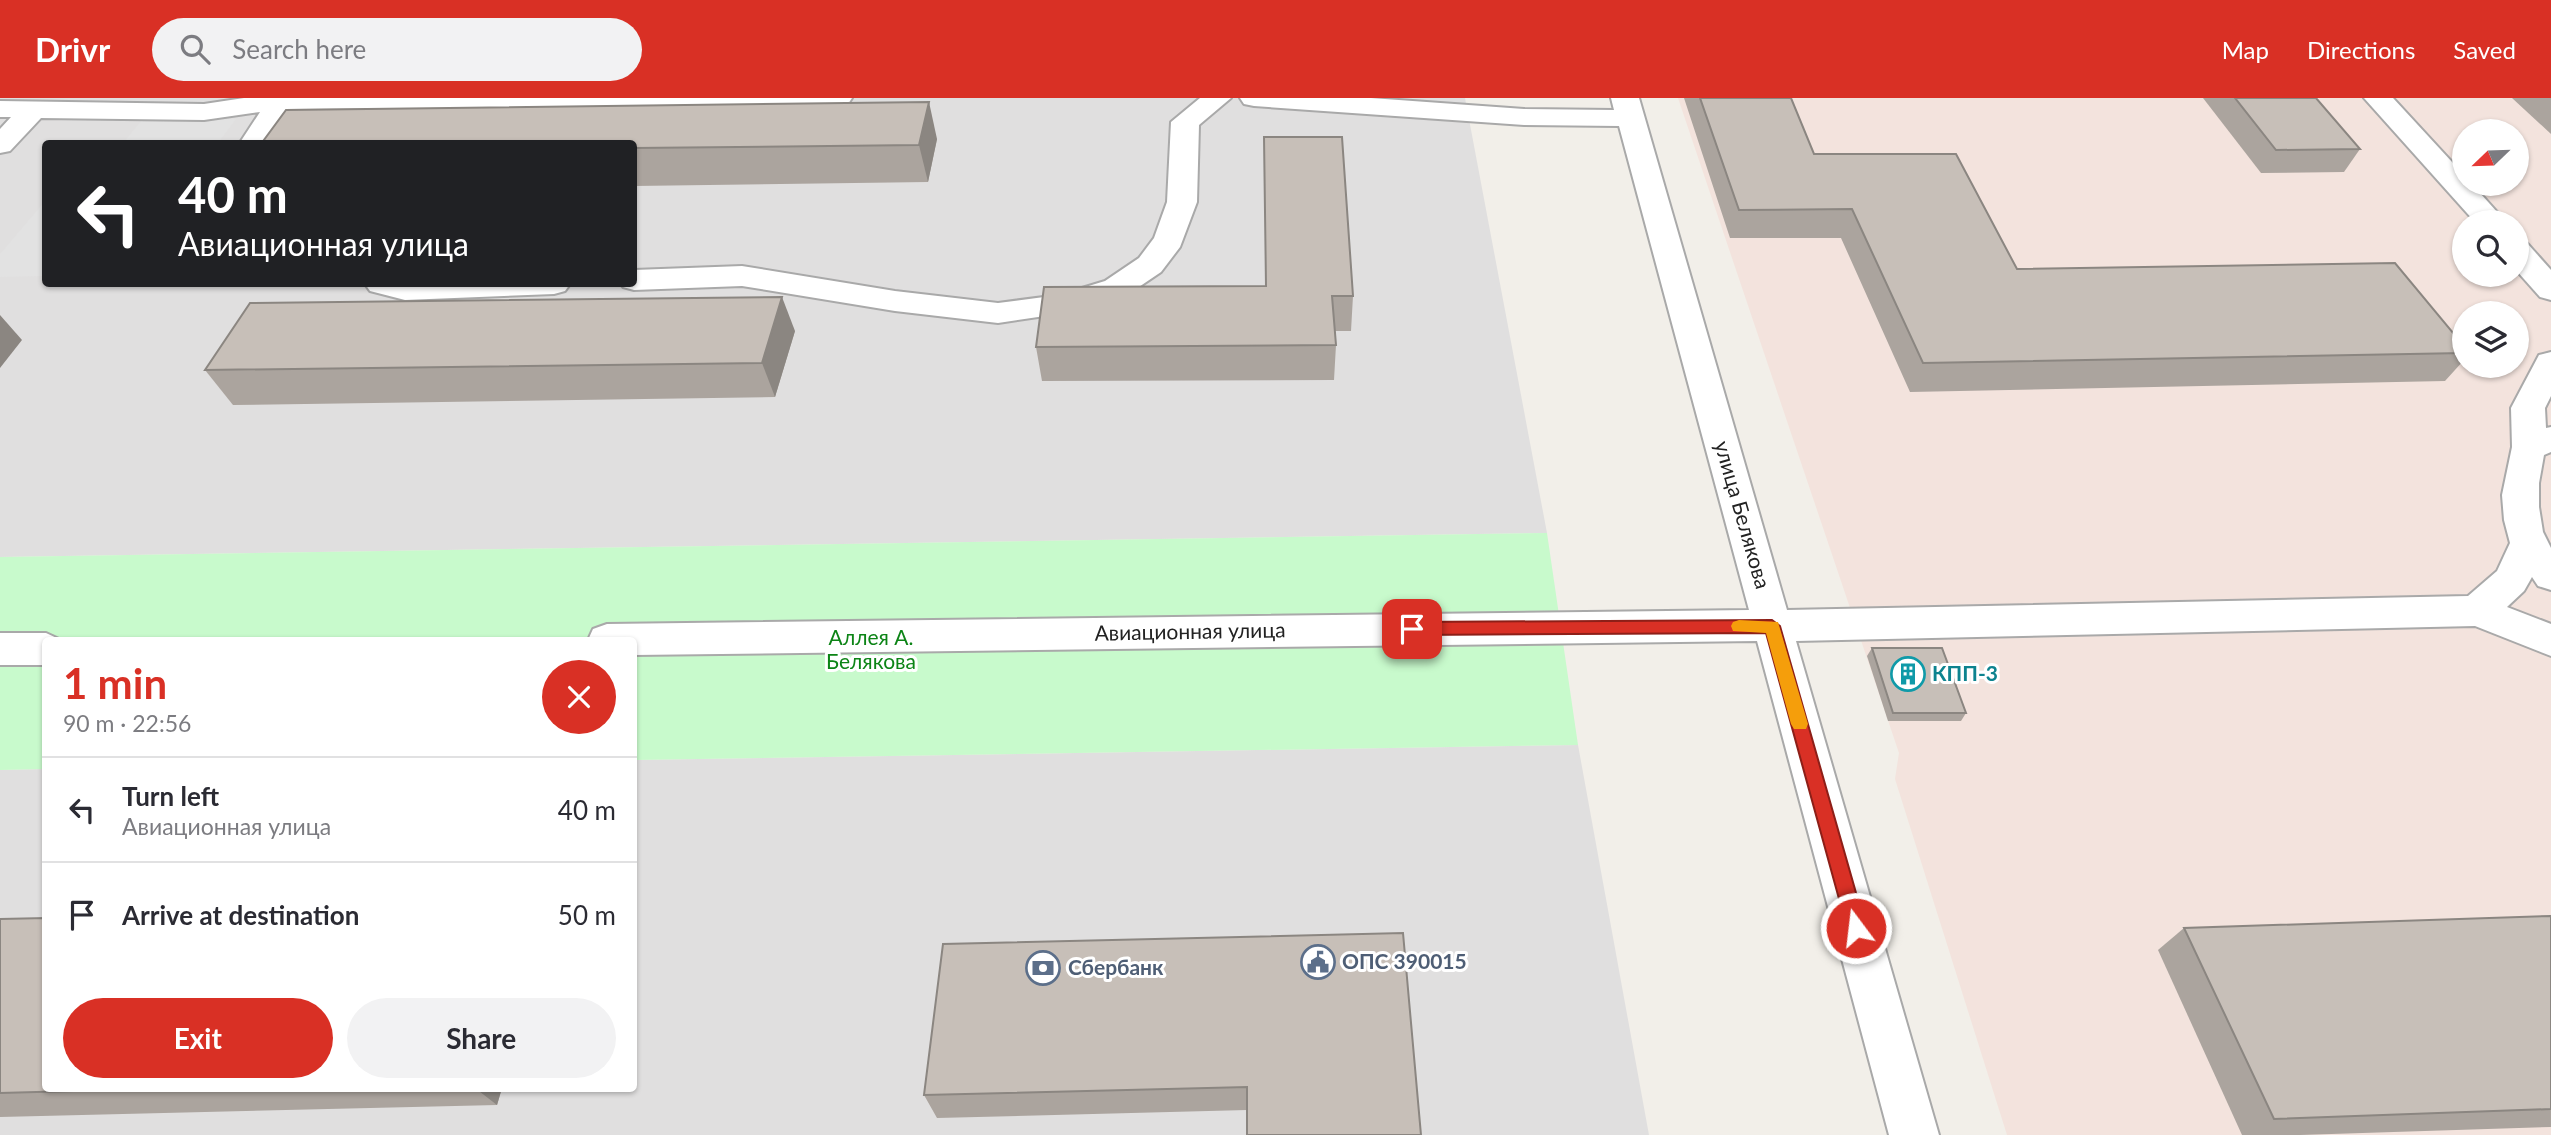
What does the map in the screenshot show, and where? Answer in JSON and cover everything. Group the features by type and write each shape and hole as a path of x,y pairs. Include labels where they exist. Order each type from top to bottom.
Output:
{"street":[{"path":"0,109 204,112 283,100 838,98"},
{"path":"637,280 742,276 895,301 998,313 1060,305 1116,288 1150,265 1169,240 1182,202 1185,122 1217,98"},
{"path":"1254,98 1524,117 1628,108"},
{"path":"2378,98 2480,210"},
{"path":"256,140 283,100"},
{"name":"улица Белякова","path":"1628,108 1914,1135"},
{"path":"0,145 33,110"},
{"path":"2529,265 2551,290"},
{"path":"393,287 405,290 480,287"},
{"path":"2551,363 2528,408 2540,443 2520,478 2521,511 2529,543 2551,576"},
{"path":"2529,543 2511,581 2477,611 2551,640"},
{"name":"Авиационная улица","path":"637,640 1772,626 2477,611"},
{"path":"0,649 42,649"}],"shaded area":[{"path":"0,98 1465,98 1547,533 0,557"},
{"path":"1678,98 2551,98 2551,1135 2007,1135 1895,779 1899,753"},
{"path":"236,119 220,140 125,140 141,121"},
{"path":"42,205 42,276 0,277 0,254"},
{"path":"1578,745 1649,1135 0,1135 0,770 42,769 42,1092 637,1092 637,760"}],"green space":[{"name":"Аллея А. Белякова","path":"1547,533 1578,745 637,760 637,637 42,637 42,769 0,770 0,557"}],"building":[{"path":"1700,98 1791,98 1814,154 1956,154 2017,269 2395,263 2452,332 2452,353 1923,363 1852,209 1739,210"},
{"path":"2235,98 2316,98 2360,149 2276,150"},
{"path":"929,102 919,145 637,148 637,140 264,140 286,110"},
{"path":"1264,137 1342,137 1353,296 1332,296 1336,345 1036,347 1044,287 1266,286"},
{"path":"782,297 762,363 205,370 250,303"},
{"name":"КПП-3","path":"1872,648 1942,648 1966,713 1893,713"},
{"path":"2551,916 2551,1109 2274,1119 2184,928"},
{"path":"42,918 42,1092 0,1093 0,919"},
{"path":"1403,933 1421,1135 1247,1135 1247,1087 924,1095 943,944"}],"slow traffic":[{"path":"1739,626 1772,626 1800,724"}],"place":[{"name":"КПП-3","path":"1908,674"},
{"name":"ОПС 390015","path":"1318,962"},
{"name":"Сбербанк","path":"1043,968"}],"route":[{"path":"1412,629 1772,626 1856,928"}]}
